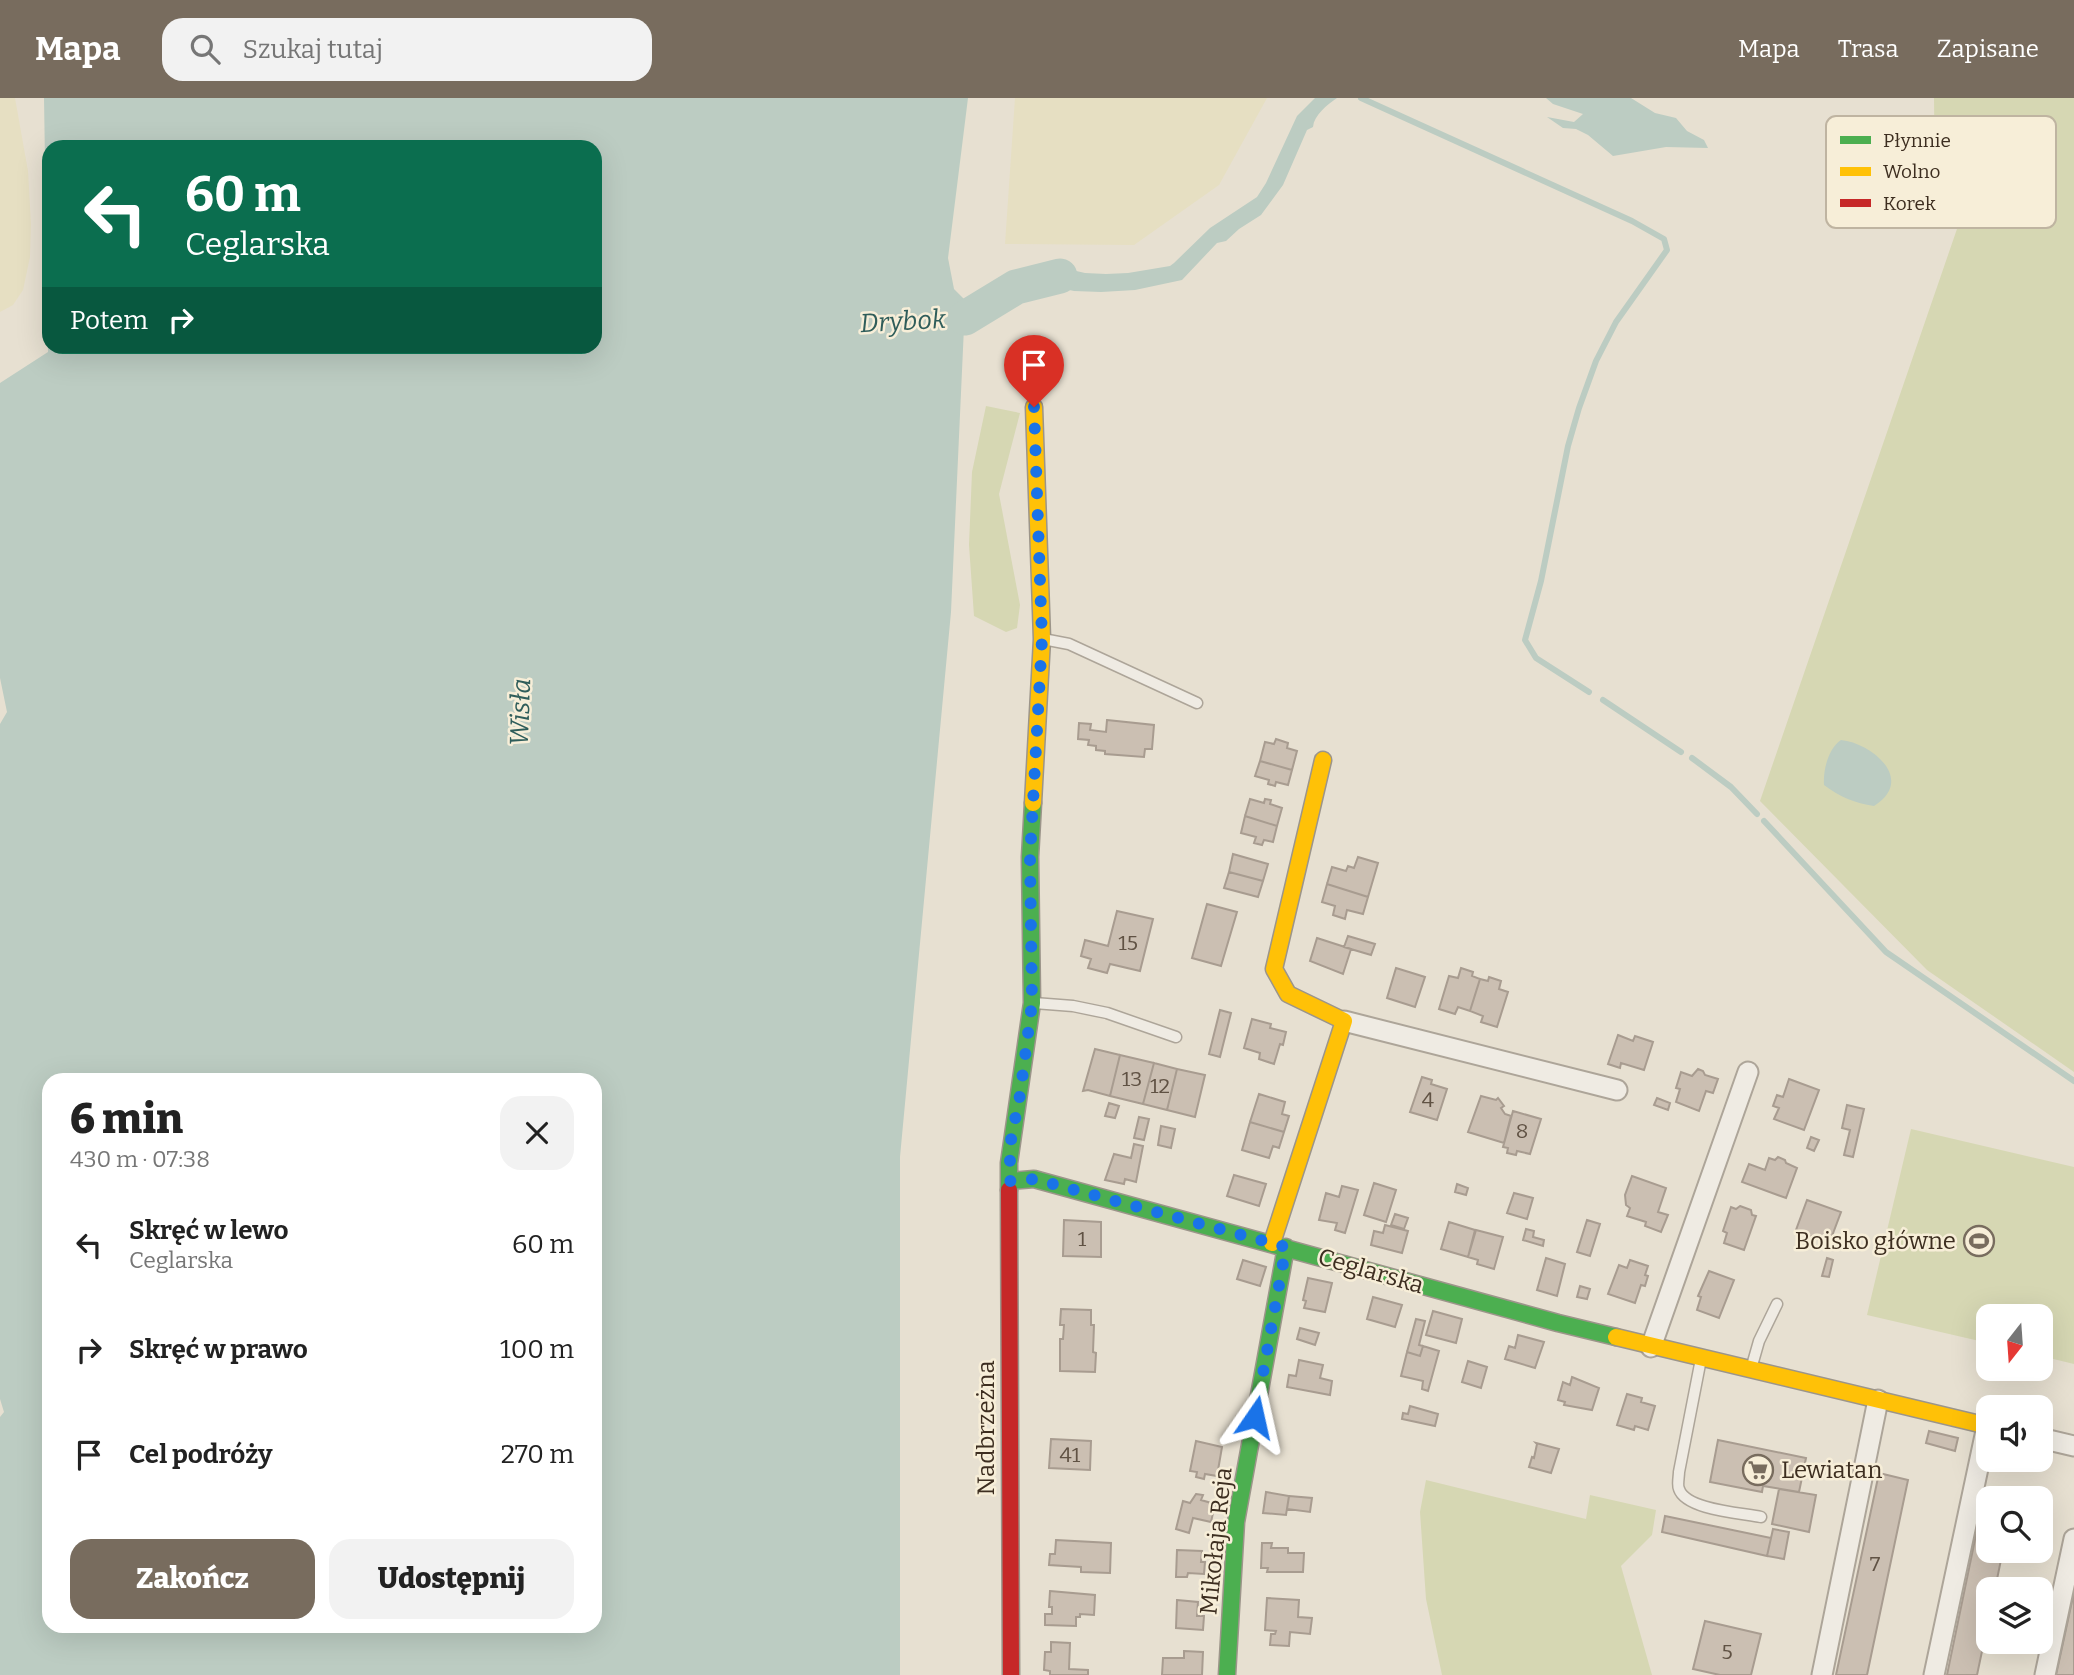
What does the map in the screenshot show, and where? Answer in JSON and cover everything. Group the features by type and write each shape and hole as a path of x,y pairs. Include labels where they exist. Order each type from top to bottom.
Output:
{"street":[{"name":"Nadbrzeżna","path":"1011,1675 1009,1181 1011,1140 1032,1003 1030,857 1042,639 1034,407"},
{"path":"1323,760 1274,969 1288,995 1344,1021 1617,1090"},
{"name":"Mikołaja Reja","path":"1227,1675 1236,1522 1279,1245 1344,1021"},
{"path":"1651,1347 1748,1072"},
{"name":"Ceglarska","path":"1009,1181 1034,1179 1651,1347 1976,1423"},
{"path":"1822,1675 1878,1400"},
{"path":"2053,1441 2074,1446"},
{"path":"1934,1675 1977,1472"},
{"path":"2045,1675 2074,1539"}],"lane":[{"path":"1042,639 1069,644 1197,703"},
{"path":"1032,1003 1073,1006 1107,1013 1176,1037"},
{"path":"1751,1370 1759,1341 1777,1304"},
{"path":"1701,1359 1678,1488 1694,1505 1761,1517"}],"shaded area":[{"path":"0,98 15,98 28,171 31,224 30,257 23,290 13,305 0,312"},
{"path":"1015,98 1267,98 1219,185 1134,245 1005,244"}],"green space":[{"path":"1934,98 2074,98 2074,1072 1927,970 1760,801 1957,228 2056,228 2056,116 1934,116"},
{"path":"986,406 1020,413 999,494 1020,605 1017,628 1006,632 974,616 969,545 972,472"},
{"name":"Boisko główne","path":"1911,1129 2074,1167 2074,1364 2053,1359 2053,1304 1976,1304 1976,1340 1867,1315"},
{"path":"1426,1480 1586,1519 1590,1495 1656,1510 1652,1535 1621,1566 1652,1675 1442,1675 1426,1599 1420,1512"}],"water":[{"name":"Wisła","path":"44,98 968,98 948,258 954,289 964,299 970,299 1004,285 1010,302 987,319 964,327 951,612 900,1157 900,1675 0,1675 0,1417 4,1412 0,1399 0,724 7,712 0,678 0,383 45,354 602,354 602,140 45,140"},
{"path":"1315,98 1337,98 1316,118 1313,127 1307,130 1283,185 1261,215 1226,241 1217,243 1182,280 1135,290 1101,292 1074,291 1051,286 1020,298 1014,280 1059,267 1085,273 1106,274 1170,266 1210,228 1257,197 1297,116"},
{"path":"1546,98 1631,98 1655,113 1676,118 1687,131 1704,140 1708,148 1666,147 1613,156 1588,135 1576,129 1563,128 1547,117 1574,122 1583,114 1553,104"},
{"path":"1841,740 1865,748 1876,755 1890,774 1891,785 1886,796 1874,806 1848,799 1824,785 1827,760"}],"building":[{"path":"1107,720 1154,725 1152,749 1145,749 1144,757 1105,754 1105,751 1096,750 1096,746 1088,745 1089,740 1078,739 1079,723 1091,724 1090,730 1106,732"},
{"path":"1276,739 1288,743 1287,748 1297,751 1292,770 1260,761 1265,742 1274,744"},
{"path":"1260,761 1292,770 1288,785 1276,782 1275,786 1268,784 1269,780 1255,776"},
{"path":"1250,799 1264,803 1265,799 1271,800 1270,804 1282,808 1277,826 1245,816"},
{"path":"1245,816 1277,826 1273,842 1264,840 1262,845 1254,843 1256,837 1241,833"},
{"path":"1233,854 1268,864 1263,881 1229,872"},
{"path":"1358,857 1378,863 1368,897 1327,884 1332,867 1346,871 1348,866 1354,868"},
{"path":"1229,872 1263,881 1258,897 1224,888"},
{"path":"1327,884 1368,897 1363,914 1347,910 1345,919 1333,915 1335,906 1322,902"},
{"path":"1207,904 1237,912 1221,966 1192,958"},
{"path":"1117,911 1153,919 1140,971 1110,964 1107,973 1088,968 1091,959 1081,956 1085,940 1108,946"},
{"path":"1348,936 1375,944 1371,955 1344,947"},
{"path":"1317,938 1351,949 1343,974 1310,961"},
{"path":"1396,968 1425,977 1415,1007 1387,998"},
{"path":"1461,968 1473,972 1472,976 1480,979 1470,1011 1458,1007 1455,1014 1439,1009 1449,976 1458,978"},
{"path":"1489,977 1501,981 1499,989 1508,992 1497,1027 1481,1022 1483,1016 1470,1011 1480,979 1488,981"},
{"path":"1220,1010 1231,1013 1220,1057 1209,1054"},
{"path":"1252,1019 1271,1024 1270,1028 1286,1032 1274,1064 1259,1059 1260,1053 1244,1048"},
{"path":"1618,1035 1633,1041 1635,1036 1653,1042 1644,1070 1621,1063 1620,1068 1608,1064"},
{"path":"1095,1049 1120,1055 1110,1096 1083,1091"},
{"path":"1120,1055 1154,1063 1143,1104 1110,1096"},
{"path":"1154,1063 1177,1069 1167,1110 1143,1104"},
{"path":"1177,1069 1205,1075 1195,1117 1167,1110"},
{"path":"1698,1069 1705,1075 1718,1079 1713,1093 1706,1091 1699,1111 1676,1102 1680,1089 1676,1088 1681,1072 1692,1076"},
{"path":"1422,1077 1432,1080 1431,1084 1447,1089 1437,1120 1410,1112"},
{"path":"1789,1079 1819,1090 1804,1130 1774,1119 1779,1108 1773,1106 1777,1095 1783,1097"},
{"path":"1259,1094 1285,1102 1282,1114 1289,1116 1284,1132 1250,1122"},
{"path":"1481,1096 1496,1100 1498,1098 1504,1106 1501,1108 1505,1114 1511,1116 1504,1143 1468,1132"},
{"path":"1657,1098 1670,1103 1668,1110 1654,1105"},
{"path":"1109,1103 1119,1106 1115,1118 1105,1116"},
{"path":"1847,1105 1864,1109 1853,1157 1844,1155 1850,1130 1842,1128"},
{"path":"1513,1111 1541,1119 1530,1154 1517,1151 1516,1155 1507,1153 1508,1148 1503,1147"},
{"path":"1139,1117 1149,1119 1144,1140 1134,1138"},
{"path":"1250,1122 1284,1132 1279,1148 1273,1146 1269,1158 1242,1150"},
{"path":"1161,1126 1175,1129 1171,1148 1158,1145"},
{"path":"1811,1137 1819,1140 1814,1151 1807,1148"},
{"path":"1134,1144 1143,1146 1136,1182 1125,1179 1124,1184 1105,1180 1114,1154 1131,1158"},
{"path":"1778,1157 1797,1168 1786,1198 1742,1182 1749,1164 1765,1170 1769,1158 1775,1160"},
{"path":"1234,1175 1266,1184 1259,1206 1227,1196"},
{"path":"1632,1176 1666,1188 1658,1212 1668,1215 1661,1232 1645,1226 1646,1222 1627,1216 1630,1208 1626,1205 1625,1195"},
{"path":"1374,1183 1396,1190 1386,1222 1364,1215"},
{"path":"1457,1184 1468,1188 1466,1195 1455,1192"},
{"path":"1342,1186 1358,1190 1345,1233 1335,1230 1337,1223 1319,1220 1326,1193 1339,1197"},
{"path":"1514,1193 1533,1198 1527,1219 1507,1213"},
{"path":"1807,1200 1841,1212 1829,1244 1796,1230"},
{"path":"1740,1206 1751,1210 1752,1215 1756,1216 1744,1250 1724,1243 1727,1233 1723,1231 1731,1207 1736,1209"},
{"path":"1395,1214 1408,1218 1404,1229 1391,1225"},
{"path":"1064,1220 1101,1222 1101,1257 1063,1256"},
{"path":"1587,1220 1600,1224 1590,1256 1577,1252"},
{"path":"1449,1222 1475,1230 1468,1257 1441,1249"},
{"path":"1385,1225 1408,1231 1402,1253 1371,1245 1374,1231 1383,1233"},
{"path":"1526,1229 1534,1231 1533,1237 1544,1240 1543,1246 1523,1240"},
{"path":"1476,1230 1503,1237 1494,1269 1477,1264 1478,1260 1468,1257"},
{"path":"1546,1258 1565,1264 1557,1296 1537,1290"},
{"path":"1827,1258 1833,1260 1829,1277 1822,1276"},
{"path":"1243,1260 1266,1267 1260,1286 1237,1279"},
{"path":"1630,1260 1648,1266 1645,1286 1641,1285 1635,1303 1608,1294 1619,1265 1627,1268"},
{"path":"1709,1271 1734,1280 1719,1318 1697,1310 1701,1297 1698,1296"},
{"path":"1308,1278 1332,1283 1325,1312 1304,1308"},
{"path":"1580,1286 1590,1289 1587,1299 1577,1297"},
{"path":"1373,1297 1402,1305 1395,1327 1367,1319"},
{"path":"1061,1309 1091,1310 1091,1325 1094,1325 1093,1352 1096,1353 1095,1372 1060,1371 1060,1339 1063,1339 1064,1325 1060,1325"},
{"path":"1433,1311 1462,1319 1456,1343 1426,1335"},
{"path":"1416,1319 1425,1321 1419,1345 1423,1346 1420,1356 1407,1352"},
{"path":"1300,1328 1319,1333 1315,1345 1297,1339"},
{"path":"1518,1335 1544,1342 1535,1368 1505,1359 1509,1346 1515,1348"},
{"path":"1423,1346 1439,1351 1428,1391 1422,1389 1423,1381 1401,1376 1407,1352 1420,1356"},
{"path":"1299,1360 1323,1365 1320,1378 1332,1381 1330,1395 1287,1387 1289,1375 1296,1376"},
{"path":"1468,1361 1487,1367 1481,1388 1462,1382"},
{"path":"1572,1377 1599,1388 1592,1410 1564,1405 1565,1402 1558,1400 1563,1382 1570,1385"},
{"path":"1627,1394 1642,1398 1641,1402 1655,1406 1648,1430 1635,1426 1634,1430 1617,1425"},
{"path":"1410,1406 1438,1414 1435,1426 1402,1419 1403,1413 1408,1414"},
{"path":"1929,1431 1958,1438 1955,1451 1926,1443"},
{"path":"1051,1439 1091,1441 1090,1470 1049,1468"},
{"name":"Lewiatan","path":"1718,1440 1806,1458 1799,1492 1763,1486 1762,1492 1710,1482"},
{"path":"1196,1441 1222,1447 1217,1476 1205,1474 1204,1479 1196,1477 1197,1472 1190,1471"},
{"path":"1536,1443 1559,1449 1551,1473 1529,1467 1532,1457 1534,1458"},
{"path":"1879,1473 1908,1480 1867,1675 1836,1675"},
{"path":"1779,1489 1816,1495 1809,1532 1772,1524"},
{"path":"1266,1492 1289,1496 1286,1515 1263,1513"},
{"path":"1196,1494 1203,1495 1201,1500 1215,1504 1211,1522 1193,1518 1189,1533 1176,1529 1183,1501 1190,1503"},
{"path":"1289,1496 1312,1498 1310,1512 1287,1509"},
{"path":"1665,1516 1771,1538 1767,1556 1662,1532"},
{"path":"1773,1529 1789,1532 1784,1559 1767,1556"},
{"path":"1976,1535 1976,1563 2000,1563 1997,1577 1976,1577 1976,1654 1981,1654 1977,1675 1947,1675"},
{"path":"1056,1540 1111,1543 1110,1573 1081,1572 1081,1567 1049,1565 1050,1554 1055,1554"},
{"path":"1262,1543 1272,1543 1271,1548 1288,1548 1288,1553 1304,1553 1303,1572 1267,1572 1268,1568 1261,1568"},
{"path":"1177,1550 1202,1551 1204,1574 1188,1573 1187,1577 1176,1577"},
{"path":"1050,1591 1095,1595 1094,1615 1080,1614 1080,1617 1076,1617 1076,1626 1045,1625 1045,1614 1052,1614 1052,1607 1049,1607"},
{"path":"2074,1592 2074,1675 2056,1675 2066,1629"},
{"path":"1267,1598 1299,1600 1298,1617 1312,1618 1310,1634 1290,1632 1289,1646 1270,1645 1271,1634 1276,1631 1265,1630"},
{"path":"1177,1600 1198,1602 1197,1616 1204,1616 1203,1630 1176,1628"},
{"path":"1705,1621 1761,1634 1751,1675 1720,1675 1693,1669"},
{"path":"1051,1642 1070,1643 1069,1669 1088,1670 1088,1675 1050,1675 1050,1671 1044,1670 1045,1652 1051,1652"},
{"path":"1184,1651 1203,1652 1202,1675 1162,1675 1163,1658 1184,1658"}],"waterway":[{"path":"1361,98 1632,221 1664,239 1667,250 1616,322 1596,361 1579,408 1568,446 1541,581 1525,640 1536,658 1589,692"},
{"name":"Drybok","path":"965,318 1016,287 1060,276"},
{"path":"1603,700 1681,752"},
{"path":"1692,758 1731,787 1757,814"},
{"path":"1764,821 1886,952 2074,1081"}],"traffic: fast":[{"path":"1009,1190 1009,1163 1032,1003 1030,857 1033,803"},
{"path":"1009,1181 1034,1179 1616,1337"},
{"path":"1227,1675 1236,1522 1286,1247"}],"traffic: slow":[{"path":"1033,803 1042,639 1034,407"},
{"path":"1272,1243 1344,1021 1288,994 1274,969 1323,760"},
{"path":"1616,1337 1976,1423"}],"traffic: jam":[{"path":"1009,1190 1011,1675"}],"place":[{"name":"Boisko główne","path":"1979,1241"},
{"name":"Lewiatan","path":"1758,1470"}],"route":[{"path":"1034,407 1042,639 1030,857 1032,1003 1011,1140 1009,1181 1034,1179 1286,1247 1255,1417"}]}
